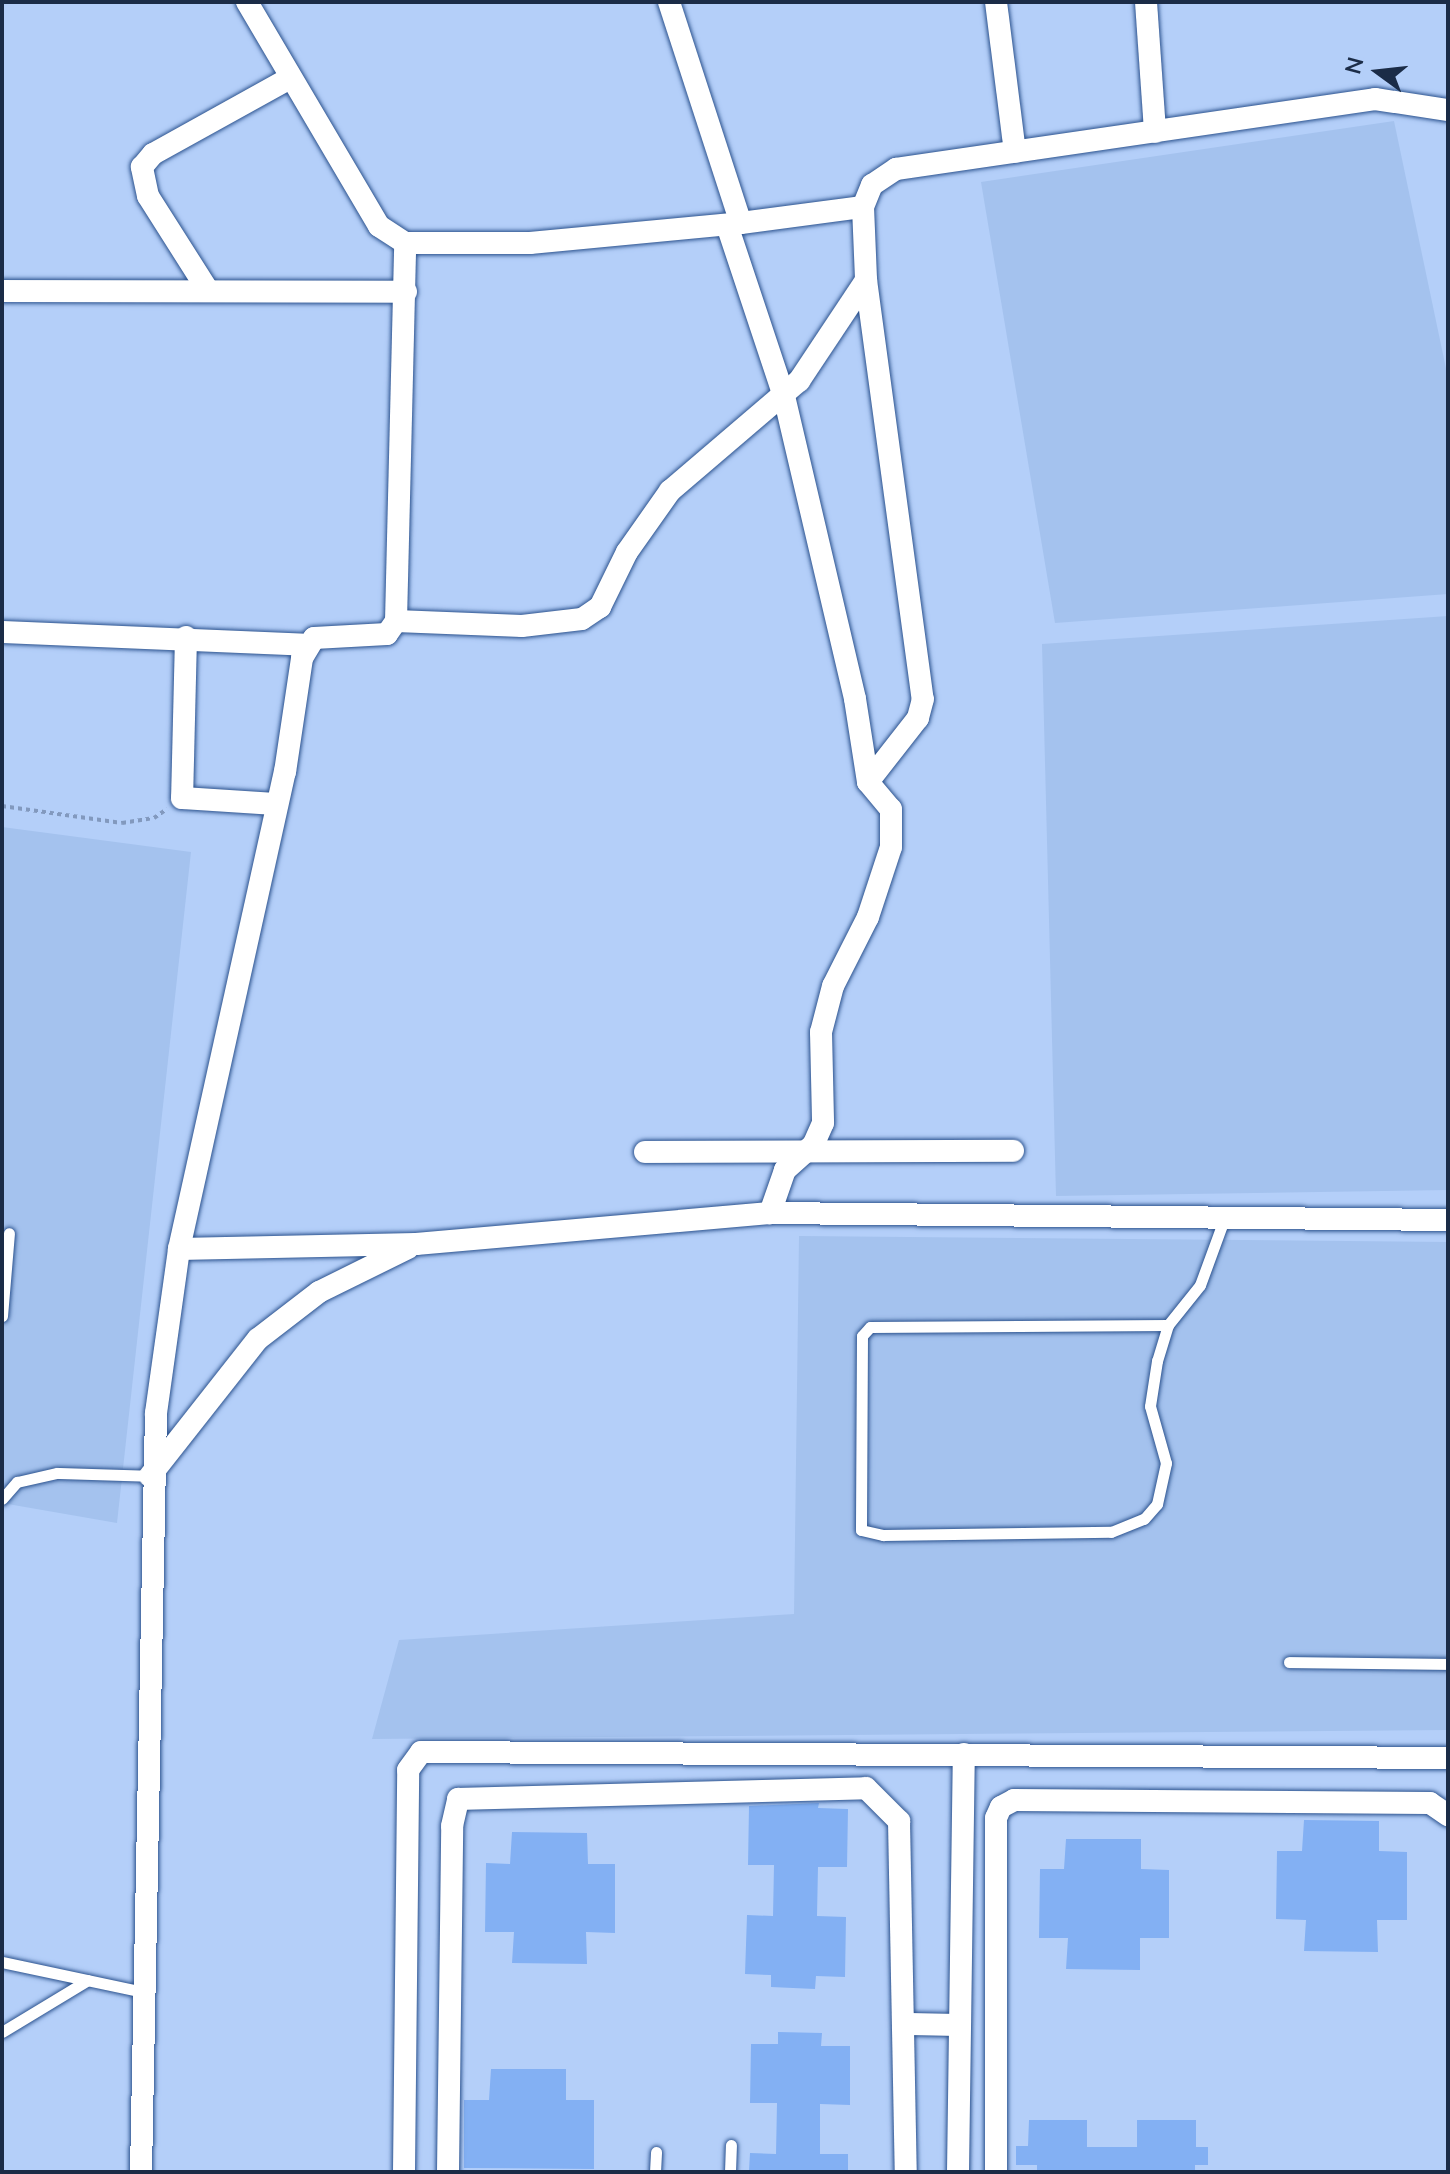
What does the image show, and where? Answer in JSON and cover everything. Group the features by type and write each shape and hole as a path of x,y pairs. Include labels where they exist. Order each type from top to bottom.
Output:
{"street":[{"path":"247,2 379,226 405,243 530,243 734,224 863,207"},
{"path":"669,2 784,396 855,699 868,782 891,809 891,847 868,917 833,986 821,1032 823,1123 804,1152 785,1170 770,1213"},
{"path":"996,2 1015,152"},
{"path":"1146,2 1155,132"},
{"path":"207,289 148,196 142,167 153,154 290,78"},
{"path":"868,782 918,718 923,699 866,280 863,207 872,185 896,169 1375,99 1448,110"},
{"path":"2,632 186,637 307,645 328,636 387,634 396,621 405,243"},
{"path":"396,621 522,626 582,619 600,607 627,552 670,491 729,436 784,396 866,280"},
{"path":"2,291 207,289 406,292"},
{"path":"186,637 182,798 276,804"},
{"path":"141,2172 150,1476 179,1249 276,804 307,645"},
{"path":"645,1152 1013,1151"},
{"path":"179,1249 416,1244 770,1213 1223,1222 1448,1220"},
{"path":"150,1476 258,1339 319,1292 416,1244"},
{"path":"404,2172 408,1770 421,1752 1448,1758"},
{"path":"958,2172 964,1754"},
{"path":"448,2172 452,1826 458,1799 866,1788 899,1821 908,2024 906,2172"},
{"path":"996,2172 996,1818 1001,1807 1014,1800 1430,1803 1448,1815"},
{"path":"908,2024 960,2025"}],"lane":[{"path":"1168,1325 870,1327 862,1336 861,1530 883,1535 1132,1529 1157,1504 1163,1486 1166,1463 1150,1406 1168,1325 1190,1305 1223,1222"},
{"path":"2,1316 9,1233"},
{"path":"2,1499 17,1482 57,1473 150,1476"},
{"path":"1289,1662 1448,1664"},
{"path":"2,1962 143,1992"},
{"path":"2,2032 88,1980"},
{"path":"730,2172 731,2145"},
{"path":"655,2172 656,2152"}],"path":[{"path":"2,806 131,822 154,818 182,798"}],"shaded area":[{"path":"1394,121 1448,378 1448,594 1055,623 981,182"},
{"path":"1448,616 1448,1190 1056,1196 1042,644"},
{"path":"2,827 191,852 117,1523 2,1503"},
{"path":"799,1236 1448,1242 1448,1730 372,1739 399,1640 794,1614"}],"building":[{"path":"819,1803 818,1808 848,1809 847,1867 818,1867 817,1916 846,1917 845,1977 816,1976 815,1989 771,1987 771,1975 745,1974 747,1915 773,1916 774,1865 748,1865 749,1806"},
{"path":"1304,1820 1379,1821 1379,1851 1407,1852 1407,1920 1377,1920 1378,1952 1304,1951 1306,1920 1276,1919 1277,1851 1302,1851"},
{"path":"512,1832 587,1833 588,1864 615,1864 615,1933 586,1932 587,1964 512,1963 514,1932 485,1932 486,1863 510,1864"},
{"path":"1066,1839 1141,1839 1141,1869 1169,1870 1169,1938 1140,1938 1140,1970 1066,1969 1068,1938 1039,1938 1040,1869 1064,1869"},
{"path":"778,2032 822,2033 821,2046 850,2046 850,2105 820,2104 820,2154 848,2154 848,2172 749,2171 750,2153 776,2154 777,2103 750,2103 751,2044 778,2044"},
{"path":"491,2069 566,2069 566,2100 594,2100 594,2169 464,2168 464,2100 489,2100"},
{"path":"1029,2120 1087,2120 1087,2147 1137,2147 1137,2120 1196,2120 1196,2147 1208,2147 1208,2165 1195,2165 1195,2172 1037,2172 1037,2165 1016,2165 1016,2146 1028,2146"}]}
